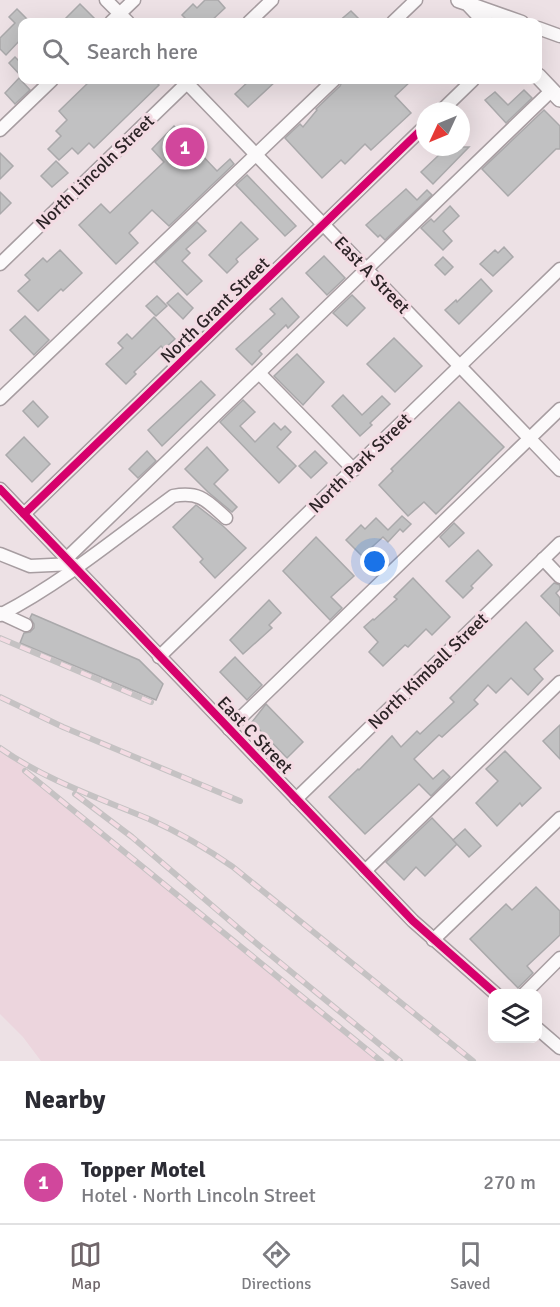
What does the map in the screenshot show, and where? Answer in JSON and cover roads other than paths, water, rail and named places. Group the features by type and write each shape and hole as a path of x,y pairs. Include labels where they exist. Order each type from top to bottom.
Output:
{"main road":[{"path":"464,1 482,18"},
{"path":"542,81 556,95"}],"street":[{"path":"106,0 119,18"},
{"path":"121,18 134,0"},
{"path":"253,18 272,0"},
{"path":"397,18 416,0"},
{"path":"464,1 511,18"},
{"path":"542,30 560,36"},
{"path":"0,130 48,84"},
{"name":"North Lincoln Street","path":"0,264 184,84"},
{"name":"East A Street","path":"190,84 560,470"},
{"path":"0,399 330,84"},
{"path":"450,102 469,84"},
{"path":"0,554 30,566 72,563 259,373 367,269 556,95"},
{"name":"North Grant Street","path":"24,514 416,135"},
{"name":"North Park Street","path":"159,657 560,269"},
{"path":"259,373 354,470"},
{"path":"229,729 560,409"},
{"name":"East C Street","path":"0,489 364,871 433,940 491,989"},
{"path":"1,614 21,604 72,563 173,496 186,493 203,498 226,518"},
{"name":"North Kimball Street","path":"296,799 560,543"},
{"path":"543,559 560,577"},
{"path":"1,614 26,625"},
{"path":"364,871 560,682"},
{"path":"433,940 560,818"},
{"path":"528,989 560,958"},
{"path":"542,1033 560,1048"}],"railway":[{"path":"0,638 151,702"},
{"path":"0,697 63,727 240,801"},
{"path":"0,748 35,770 171,829 223,860 473,1061"},
{"path":"25,771 381,1061"},
{"path":"75,794 132,837 250,938 400,1061"}],"place":[{"name":"Topper Motel","path":"185,147"}]}
